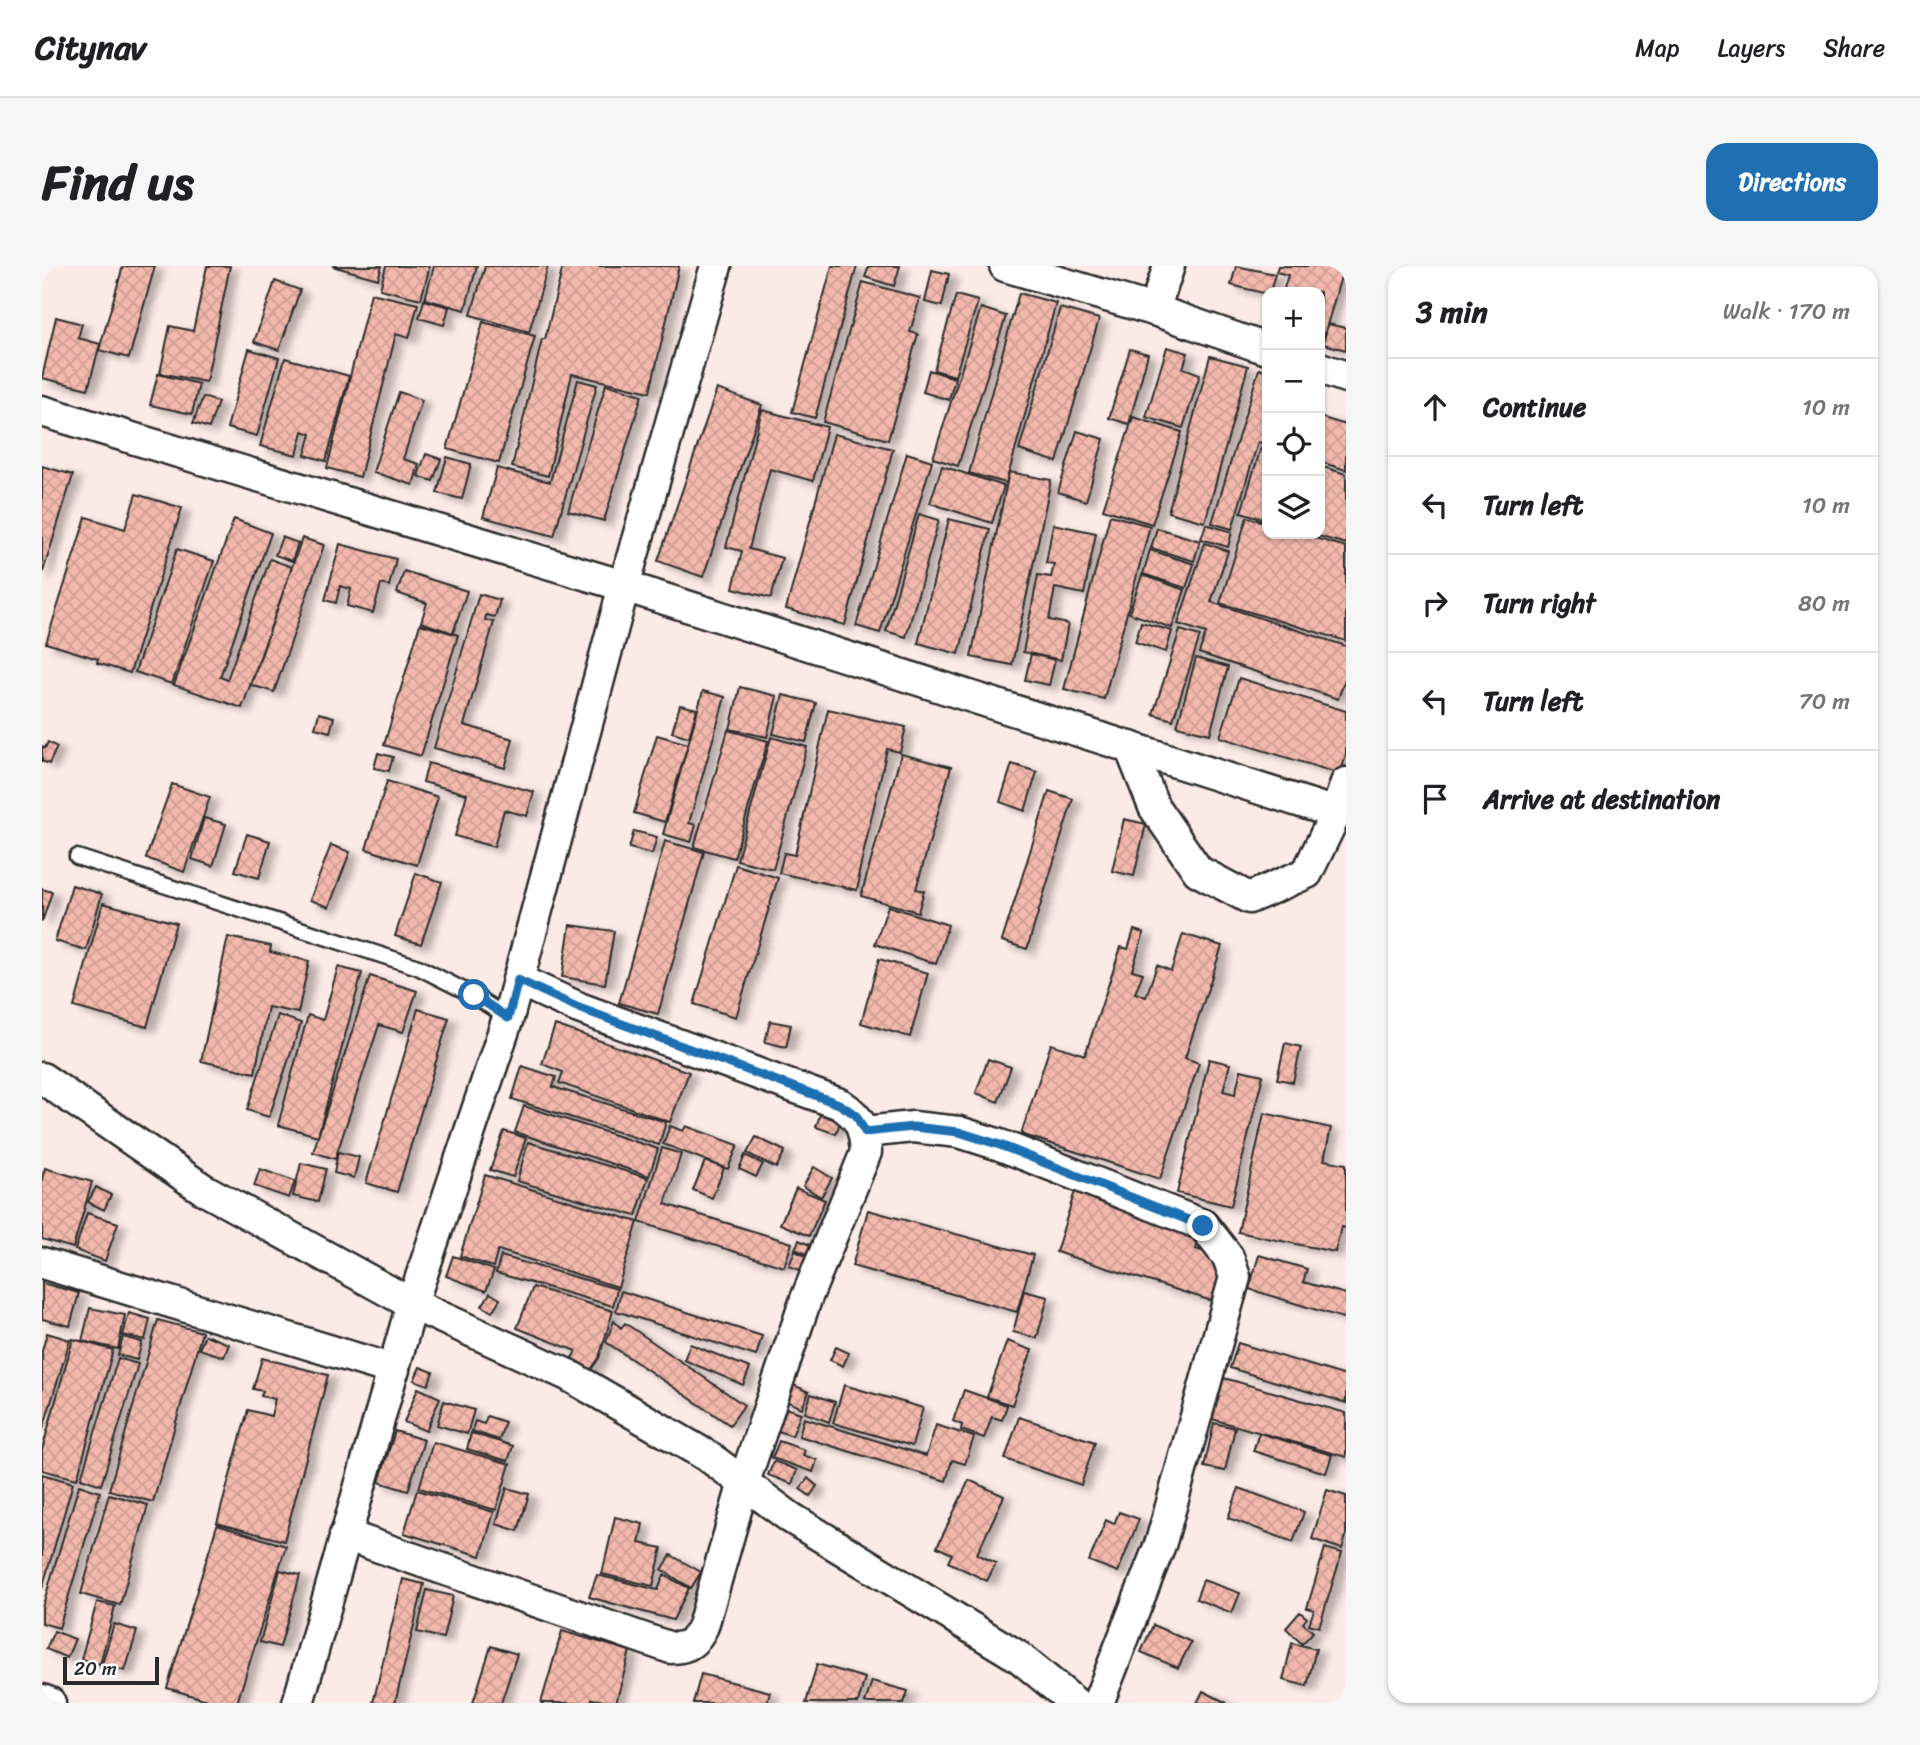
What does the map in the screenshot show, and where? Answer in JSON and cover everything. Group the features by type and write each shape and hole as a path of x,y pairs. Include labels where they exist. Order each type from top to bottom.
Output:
{"street":[{"path":"298,1703 412,1304 508,1018 624,586 716,266"},
{"path":"1004,266 1154,310 1262,347"},
{"path":"1154,310 1169,266"},
{"path":"1325,370 1346,377"},
{"path":"42,411 624,586 1336,813"},
{"path":"1130,747 1154,807 1198,871 1249,898 1307,873 1336,813 1346,783"},
{"path":"345,1535 671,1648 685,1648 695,1641 703,1626 744,1482 806,1299 866,1152 865,1132 856,1115 839,1104 579,1008 518,980"},
{"path":"42,1078 202,1189 412,1304 568,1375 709,1457 791,1518 1019,1657 1075,1703"},
{"path":"865,1132 913,1127 959,1132 1000,1145 1203,1226 1228,1257 1235,1277 1161,1542 1098,1703"},
{"path":"42,1263 394,1370"},
{"path":"42,1700 50,1703"}],"lane":[{"path":"77,857 418,967 474,995 508,1018"}],"building":[{"path":"123,266 155,266 129,358 99,350"},
{"path":"207,266 230,266 206,382 160,373 170,326 193,331"},
{"path":"332,266 382,266 378,279"},
{"path":"386,266 430,266 421,299 380,289"},
{"path":"434,266 477,266 465,310 425,299"},
{"path":"485,266 548,266 529,332 471,315"},
{"path":"563,266 679,266 650,392 572,374 548,476 512,467 542,339 545,339"},
{"path":"832,266 857,266 815,418 792,412"},
{"path":"869,266 900,266 894,286 865,277"},
{"path":"1236,266 1275,274 1271,287 1262,287 1262,293 1231,285"},
{"path":"1278,266 1344,266 1325,332 1325,287 1284,287 1288,275 1276,272"},
{"path":"932,270 949,274 942,306 925,302"},
{"path":"275,281 300,290 279,350 254,342"},
{"path":"863,282 920,298 910,332 918,334 888,440 823,422"},
{"path":"371,293 418,304 409,338 396,334 360,477 327,468"},
{"path":"1019,293 1056,303 1006,483 969,473"},
{"path":"956,295 978,301 955,376 934,370"},
{"path":"424,300 449,307 444,325 419,318"},
{"path":"981,308 1006,316 958,466 933,458"},
{"path":"1060,308 1099,319 1057,462 1019,450"},
{"path":"56,317 82,324 78,338 100,344 88,389 42,378"},
{"path":"483,322 535,336 499,463 447,449"},
{"path":"1328,324 1346,328 1346,350 1325,345"},
{"path":"1167,347 1188,353 1183,368 1200,374 1183,428 1146,417"},
{"path":"249,349 279,358 257,436 227,428"},
{"path":"1130,349 1148,354 1129,424 1109,418"},
{"path":"1210,356 1248,366 1205,522 1168,512"},
{"path":"285,358 349,376 326,461 305,455 311,434 303,431 297,455 260,446"},
{"path":"1259,369 1262,370 1262,443 1258,442 1232,529 1212,523"},
{"path":"929,370 955,378 949,400 923,392"},
{"path":"158,374 199,384 192,414 150,405"},
{"path":"578,380 597,385 554,536 483,517 497,468 550,482"},
{"path":"606,384 642,395 604,521 568,511"},
{"path":"717,389 762,405 703,577 658,561"},
{"path":"399,392 422,400 403,459 419,464 413,485 373,472"},
{"path":"203,397 218,402 209,428 193,423"},
{"path":"762,410 827,427 813,481 770,469 749,549 782,558 771,598 733,588 742,551 726,547"},
{"path":"1133,417 1182,432 1152,524 1103,509"},
{"path":"1325,419 1346,425 1346,470 1325,464"},
{"path":"1077,431 1104,439 1086,501 1058,492"},
{"path":"834,434 893,449 845,625 786,609"},
{"path":"1261,448 1262,518 1241,512"},
{"path":"907,453 932,461 880,633 856,626"},
{"path":"426,454 441,459 433,481 418,476"},
{"path":"447,457 471,464 462,499 437,493"},
{"path":"42,466 73,475 42,575"},
{"path":"942,466 1004,486 992,523 930,503"},
{"path":"1325,468 1346,474 1346,544 1325,538"},
{"path":"1009,472 1051,480 1012,665 971,657"},
{"path":"136,494 182,508 130,673 97,663 98,659 46,643 86,517 125,529"},
{"path":"919,514 939,520 906,637 886,631"},
{"path":"1110,515 1150,526 1104,699 1064,689"},
{"path":"1247,517 1262,522 1262,539 1318,539 1346,547 1346,641 1220,603"},
{"path":"234,519 271,533 220,677 227,680 270,559 292,567 242,708 174,685"},
{"path":"949,519 990,529 959,654 918,643"},
{"path":"1053,524 1096,533 1084,594 1055,588 1049,620 1068,624 1061,660 1023,652 1038,575 1051,577 1054,564 1046,563"},
{"path":"1206,524 1232,532 1228,547 1201,539"},
{"path":"1157,528 1200,541 1194,561 1151,548"},
{"path":"282,537 298,543 292,561 275,555"},
{"path":"302,538 324,545 274,692 251,685"},
{"path":"1205,543 1228,551 1211,602 1346,646 1346,676 1338,699 1199,653 1206,633 1178,624"},
{"path":"340,544 396,559 389,586 381,584 373,613 347,606 351,589 340,586 336,603 325,600"},
{"path":"177,549 214,561 172,684 135,672"},
{"path":"1150,550 1194,564 1186,588 1143,574"},
{"path":"404,571 467,591 453,633 421,622 427,603 397,593"},
{"path":"1142,575 1185,590 1172,628 1129,613"},
{"path":"479,594 500,600 495,617 486,615 485,620 494,622 464,725 513,739 505,768 434,748"},
{"path":"1141,622 1172,631 1166,652 1135,642"},
{"path":"420,624 458,635 421,756 384,745"},
{"path":"1180,630 1200,636 1173,720 1153,714"},
{"path":"1031,654 1055,660 1049,685 1025,680"},
{"path":"1196,658 1228,667 1210,734 1177,726"},
{"path":"1239,678 1346,711 1346,755 1340,774 1220,737"},
{"path":"740,687 777,696 767,737 730,729"},
{"path":"703,691 725,697 689,823 696,825 691,842 663,834"},
{"path":"783,695 816,703 806,742 773,734"},
{"path":"680,705 697,709 689,737 672,732"},
{"path":"828,709 906,727 900,752 887,749 857,890 779,873 784,853 795,855"},
{"path":"319,713 334,717 330,732 315,728"},
{"path":"728,730 768,741 734,858 694,847"},
{"path":"657,735 688,744 665,822 634,813"},
{"path":"771,737 807,747 773,869 737,860"},
{"path":"48,742 57,747 49,764 42,761 42,746 45,748"},
{"path":"378,753 393,757 389,771 374,768"},
{"path":"901,754 951,767 916,889 924,891 918,912 861,896"},
{"path":"428,763 534,792 527,816 504,810 494,847 455,836 467,794 423,782"},
{"path":"1012,764 1037,772 1025,811 1000,802"},
{"path":"387,781 438,797 417,865 366,849"},
{"path":"172,784 210,797 184,872 146,858"},
{"path":"1049,791 1073,799 1027,949 1002,941"},
{"path":"204,818 226,824 213,866 192,859"},
{"path":"1124,819 1146,824 1134,876 1112,871"},
{"path":"634,831 657,837 652,854 629,848"},
{"path":"247,834 270,841 259,878 235,871"},
{"path":"665,841 704,852 658,1014 619,1003"},
{"path":"331,845 350,852 329,907 310,900"},
{"path":"736,865 778,878 736,1017 694,1004"},
{"path":"416,873 442,882 421,944 395,936"},
{"path":"72,885 102,894 86,950 55,941"},
{"path":"42,889 52,892 42,922"},
{"path":"103,903 176,923 147,1027 74,1007"},
{"path":"888,906 948,925 936,964 875,944"},
{"path":"570,925 614,931 605,984 562,977"},
{"path":"1134,930 1144,933 1132,970 1143,973 1135,993 1146,997 1157,965 1171,971 1183,934 1222,946 1185,1058 1199,1063 1160,1179 1021,1134 1051,1044 1085,1055 1121,947 1128,949"},
{"path":"228,937 271,946 270,952 309,961 298,1013 268,1007 255,1073 201,1061"},
{"path":"879,959 928,973 910,1037 861,1023"},
{"path":"338,967 362,973 318,1136 278,1125 308,1015 323,1020"},
{"path":"370,976 417,991 403,1032 379,1025 335,1159 313,1152"},
{"path":"418,1009 449,1018 397,1192 366,1183"},
{"path":"278,1015 301,1023 269,1117 247,1110"},
{"path":"770,1021 791,1025 786,1047 765,1042"},
{"path":"555,1025 689,1072 670,1122 559,1083 563,1072 542,1064"},
{"path":"1285,1043 1301,1047 1293,1082 1277,1079"},
{"path":"988,1059 1011,1067 998,1102 976,1093"},
{"path":"1209,1059 1230,1064 1223,1091 1235,1094 1241,1070 1263,1075 1231,1206 1177,1193"},
{"path":"522,1066 556,1077 553,1087 666,1122 659,1145 512,1099"},
{"path":"524,1106 658,1149 649,1176 515,1132"},
{"path":"821,1112 841,1118 836,1134 816,1127"},
{"path":"1264,1113 1331,1128 1324,1160 1346,1164 1346,1228 1341,1227 1335,1252 1238,1232"},
{"path":"670,1126 683,1131 686,1126 738,1145 728,1169 663,1144"},
{"path":"504,1131 526,1138 513,1177 490,1170"},
{"path":"756,1137 785,1151 776,1168 747,1153"},
{"path":"528,1142 648,1178 636,1216 517,1181"},
{"path":"662,1148 681,1154 665,1204 792,1243 784,1267 639,1222"},
{"path":"338,1152 359,1157 354,1178 334,1173"},
{"path":"745,1155 763,1164 756,1177 739,1169"},
{"path":"705,1161 724,1168 712,1198 693,1190"},
{"path":"301,1163 326,1169 318,1202 293,1196"},
{"path":"814,1167 832,1178 821,1197 803,1186"},
{"path":"45,1168 92,1182 73,1248 42,1239 42,1178"},
{"path":"260,1169 295,1181 289,1198 254,1186"},
{"path":"485,1175 638,1222 618,1287 498,1250 493,1267 460,1256"},
{"path":"96,1187 111,1195 104,1210 88,1202"},
{"path":"796,1188 825,1200 809,1236 780,1224"},
{"path":"1075,1191 1202,1230 1196,1249 1226,1259 1212,1301 1056,1252"},
{"path":"868,1210 1033,1255 1017,1312 852,1266"},
{"path":"87,1213 118,1223 105,1261 75,1250"},
{"path":"799,1240 810,1245 806,1254 795,1249"},
{"path":"795,1251 806,1256 800,1270 789,1266"},
{"path":"1259,1255 1307,1269 1303,1282 1346,1294 1346,1319 1249,1289"},
{"path":"453,1256 494,1270 486,1291 446,1276"},
{"path":"501,1256 617,1289 613,1306 496,1273"},
{"path":"42,1283 79,1293 70,1326 42,1319"},
{"path":"533,1287 613,1311 599,1358 588,1374 569,1363 576,1351 517,1328"},
{"path":"621,1291 762,1336 756,1356 616,1311"},
{"path":"1024,1291 1048,1297 1037,1338 1013,1332"},
{"path":"490,1293 500,1299 492,1312 482,1306"},
{"path":"90,1308 125,1315 118,1349 82,1341"},
{"path":"129,1313 150,1319 145,1340 123,1335"},
{"path":"158,1320 202,1332 153,1502 109,1490"},
{"path":"614,1321 621,1328 625,1323 744,1405 730,1425 606,1342"},
{"path":"47,1333 70,1340 42,1432 42,1351"},
{"path":"205,1335 229,1344 224,1357 199,1349"},
{"path":"123,1337 142,1342 137,1360 118,1355"},
{"path":"73,1339 113,1350 77,1479 42,1470 42,1450"},
{"path":"1007,1341 1032,1350 1012,1405 987,1397"},
{"path":"1238,1343 1346,1376 1346,1403 1230,1368"},
{"path":"690,1344 750,1368 743,1385 684,1360"},
{"path":"836,1347 849,1353 843,1366 830,1360"},
{"path":"118,1358 138,1364 101,1485 81,1478"},
{"path":"262,1358 328,1375 284,1541 217,1523 248,1410 271,1416 275,1399 261,1396 263,1391 253,1389"},
{"path":"420,1367 433,1372 428,1385 414,1380"},
{"path":"1224,1378 1346,1413 1346,1457 1212,1419"},
{"path":"789,1383 809,1392 802,1408 782,1399"},
{"path":"844,1385 923,1408 912,1446 833,1423"},
{"path":"418,1388 440,1398 426,1431 404,1422"},
{"path":"964,1390 1007,1405 1002,1420 992,1417 984,1438 961,1430 962,1425 953,1421"},
{"path":"811,1394 835,1402 829,1422 805,1413"},
{"path":"444,1401 474,1410 467,1434 437,1425"},
{"path":"779,1406 801,1413 792,1436 770,1428"},
{"path":"487,1416 505,1422 499,1440 472,1431 475,1421 484,1424"},
{"path":"1019,1417 1095,1442 1081,1485 1005,1459"},
{"path":"804,1418 926,1456 936,1425 974,1437 965,1464 952,1460 946,1481 799,1436"},
{"path":"1214,1423 1235,1428 1225,1471 1204,1467"},
{"path":"395,1431 424,1440 408,1491 379,1482"},
{"path":"471,1433 513,1446 508,1461 467,1449"},
{"path":"1259,1433 1332,1455 1326,1473 1253,1451"},
{"path":"779,1441 805,1450 803,1455 817,1460 813,1472 772,1458"},
{"path":"433,1442 510,1464 496,1510 419,1488"},
{"path":"774,1461 797,1470 792,1484 768,1475"},
{"path":"42,1474 73,1483 42,1589"},
{"path":"808,1478 817,1486 810,1496 800,1489"},
{"path":"969,1480 1004,1496 977,1554 996,1563 987,1581 948,1562 952,1554 937,1547"},
{"path":"79,1485 100,1492 59,1628 42,1623 42,1608"},
{"path":"507,1488 529,1494 518,1531 496,1524"},
{"path":"1239,1488 1304,1512 1293,1542 1228,1518"},
{"path":"417,1490 494,1512 481,1556 404,1533"},
{"path":"1327,1490 1346,1496 1346,1536 1342,1549 1312,1539"},
{"path":"109,1494 148,1505 120,1605 81,1594"},
{"path":"1119,1512 1139,1519 1118,1572 1089,1561 1106,1520 1114,1524"},
{"path":"615,1517 643,1524 639,1543 662,1548 653,1586 602,1574"},
{"path":"217,1525 286,1546 237,1703 217,1703 167,1688"},
{"path":"1325,1548 1342,1553 1319,1627 1309,1624 1314,1610 1307,1608"},
{"path":"671,1555 701,1572 691,1588 662,1570"},
{"path":"280,1570 300,1575 280,1647 260,1642"},
{"path":"597,1575 658,1590 664,1575 689,1588 673,1620 589,1597"},
{"path":"403,1579 424,1584 395,1703 373,1703"},
{"path":"1203,1580 1240,1593 1232,1613 1196,1599"},
{"path":"427,1590 453,1596 443,1638 417,1632"},
{"path":"97,1602 115,1606 100,1664 81,1659"},
{"path":"1300,1612 1307,1618 1303,1623 1313,1632 1302,1644 1286,1628"},
{"path":"114,1624 137,1631 125,1671 102,1664"},
{"path":"1153,1625 1191,1642 1178,1668 1141,1652"},
{"path":"54,1631 75,1639 67,1658 46,1649"},
{"path":"562,1631 630,1651 616,1703 592,1699 591,1703 541,1703"},
{"path":"1292,1643 1316,1649 1307,1686 1283,1680"},
{"path":"491,1646 517,1654 501,1703 473,1703"},
{"path":"817,1664 865,1678 858,1703 806,1703"},
{"path":"701,1674 770,1692 767,1703 693,1703"},
{"path":"872,1681 908,1691 904,1703 865,1703"},
{"path":"1203,1691 1227,1703 1197,1703"}],"route":[{"path":"474,995 508,1018 518,980 579,1008 839,1104 856,1115 865,1132 913,1127 959,1132 1000,1145 1203,1226"}]}
